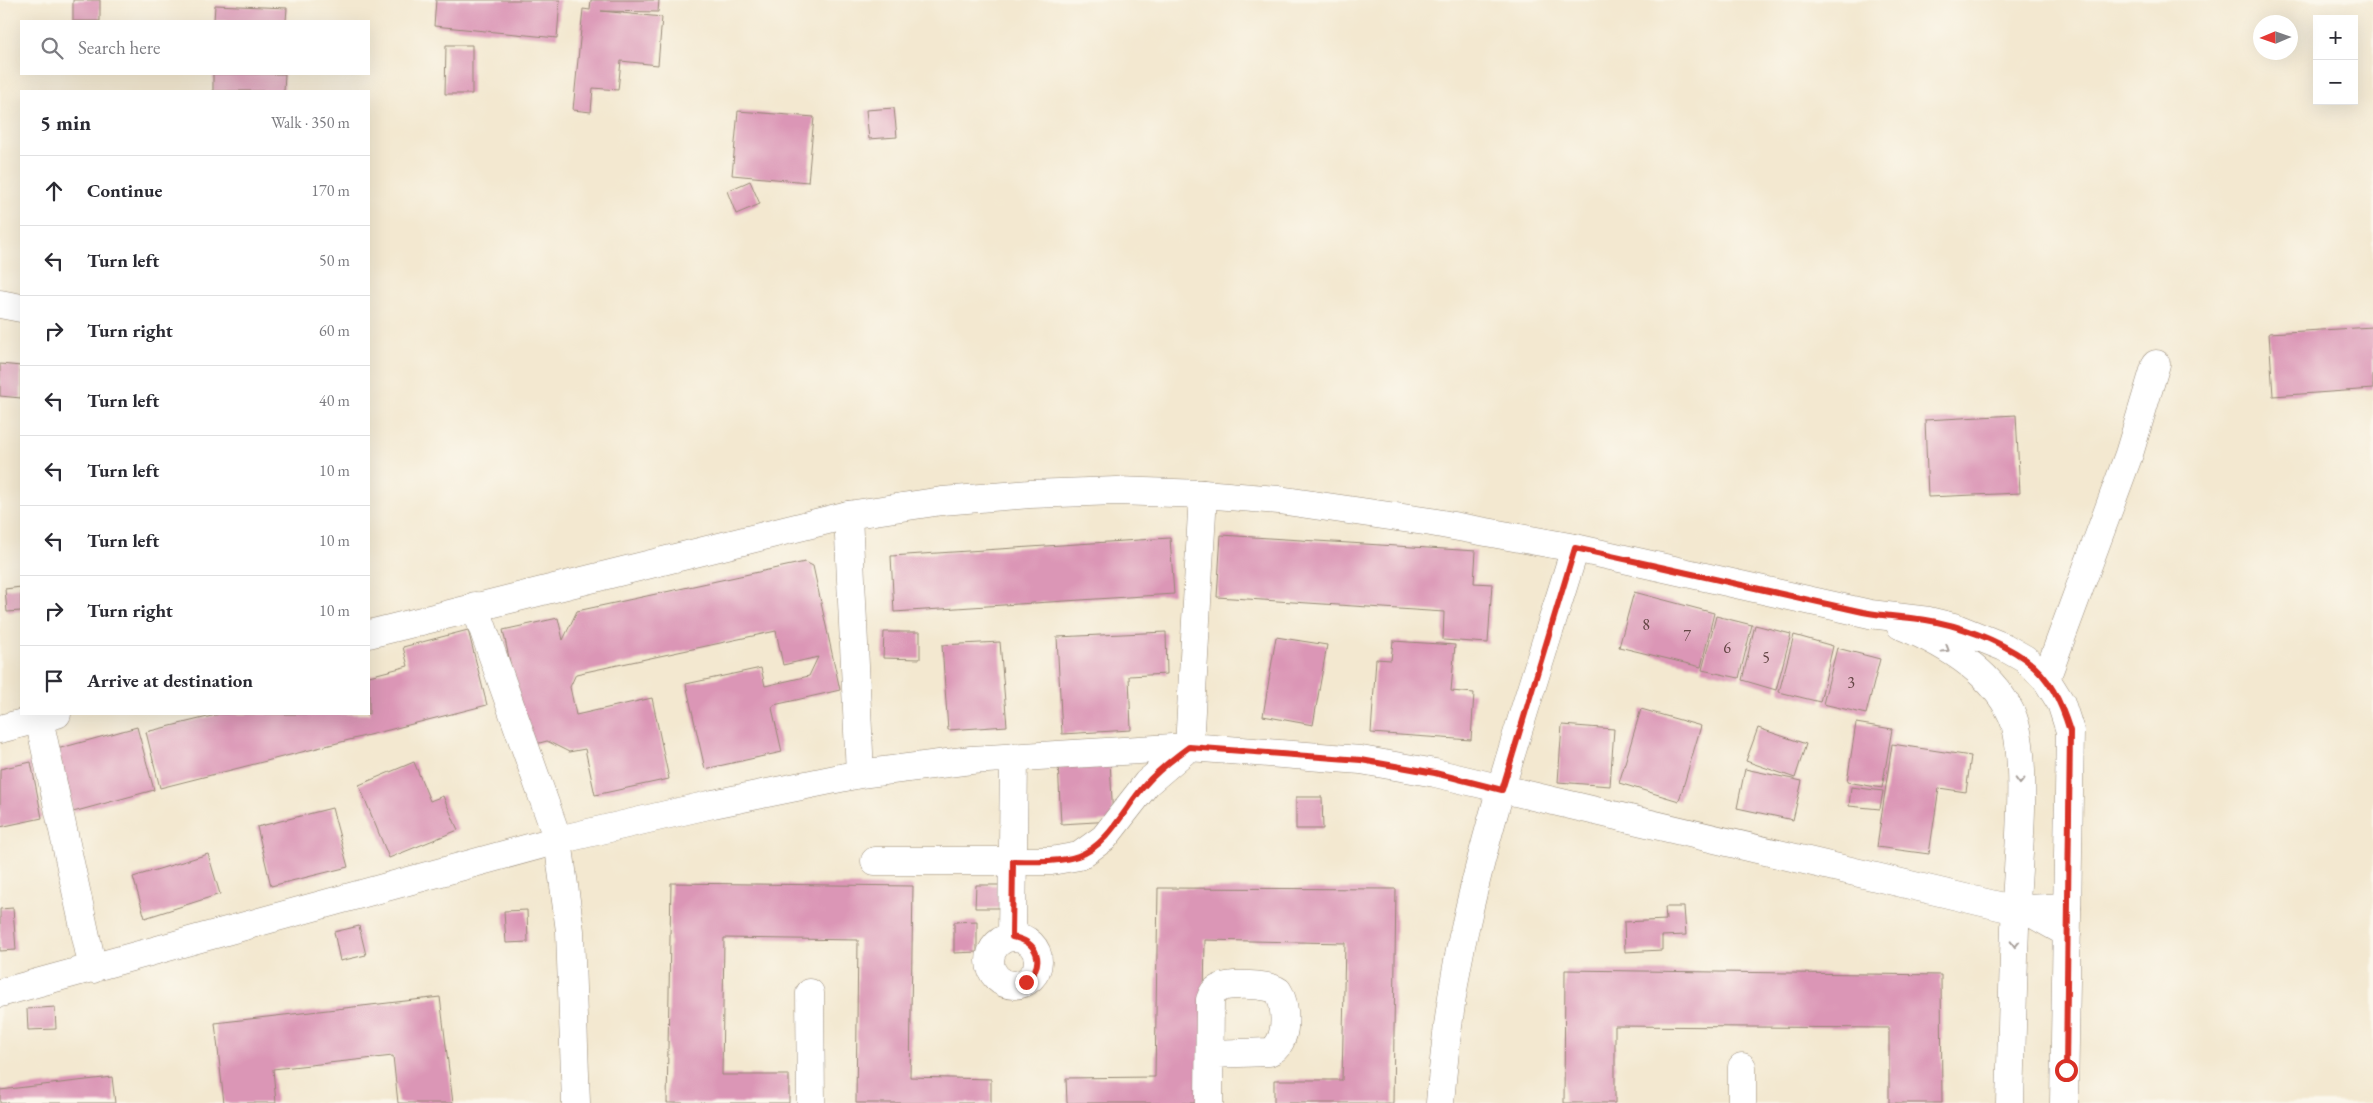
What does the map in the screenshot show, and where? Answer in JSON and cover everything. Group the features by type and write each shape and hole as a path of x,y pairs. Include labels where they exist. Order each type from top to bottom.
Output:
{"street":[{"path":"0,304 20,308"},
{"path":"2046,678 2129,454 2156,364"},
{"path":"370,634 475,606 848,515 942,501 1030,494 1116,491 1203,494 1279,500 1353,510 1575,548 1870,614 1929,621 1980,636 2025,659 2046,678 2062,703 2070,731 2064,1103"},
{"path":"875,861 1065,860 1080,856 1104,838 1147,783 1189,747 1203,494"},
{"path":"848,515 860,774"},
{"path":"1440,1103 1452,991 1466,924 1502,790 1575,548"},
{"path":"475,606 558,840 570,931 576,1103"},
{"path":"1870,614 1939,644 1971,664 1988,679 2002,697 2013,717 2019,739 2020,762 2010,1103"},
{"path":"0,729 48,716 93,969"},
{"path":"0,993 558,840 713,804 860,774 1014,757 1189,747 1361,760 1435,773 2016,910"},
{"path":"1012,937 1014,757"},
{"path":"810,993 811,1103"},
{"path":"1209,1103 1210,1054"},
{"path":"1742,1067 1742,1103"}],"building":[{"path":"73,0 100,0 100,20 73,20"},
{"path":"436,0 560,0 557,38 434,26"},
{"path":"591,0 659,0 658,12 601,11 662,17 658,65 621,61 618,90 593,88 591,112 573,110 583,9 590,10"},
{"path":"215,5 287,8 286,20 214,20"},
{"path":"446,45 472,45 472,94 445,94"},
{"path":"213,75 285,75 284,90 213,90"},
{"path":"894,108 897,137 869,139 866,110"},
{"path":"738,111 814,117 808,182 732,175"},
{"path":"750,181 760,204 736,214 727,191"},
{"path":"2373,327 2373,389 2273,396 2269,333"},
{"path":"0,364 20,366 20,398 0,396"},
{"path":"2016,415 2020,493 1928,497 1925,420"},
{"path":"1221,535 1476,551 1474,583 1492,584 1488,643 1443,640 1444,612 1217,597"},
{"path":"1170,538 1174,594 894,612 891,556"},
{"path":"805,562 813,566 840,690 774,705 772,708 782,752 705,769 686,684 761,668 765,686 809,676 818,657 783,665 776,631 576,674 570,687 576,715 652,698 669,779 595,795 585,749 569,752 547,741 532,745 522,718 503,630 558,618 563,640 577,611"},
{"path":"20,587 20,611 7,612 5,589"},
{"path":"1634,592 1714,613 1701,667 1619,647"},
{"path":"1716,616 1752,625 1739,678 1702,670"},
{"path":"1755,625 1791,634 1776,690 1742,680"},
{"path":"468,630 487,705 160,788 146,732 216,715 370,715 370,676 408,666 403,647"},
{"path":"884,632 920,632 920,659 883,658"},
{"path":"1166,632 1167,674 1129,676 1131,730 1062,734 1057,637"},
{"path":"1794,635 1833,646 1820,702 1779,692"},
{"path":"1276,637 1327,645 1313,725 1263,716"},
{"path":"1393,641 1455,645 1451,691 1474,693 1471,740 1371,733 1376,659 1391,660"},
{"path":"1000,642 1007,726 948,730 942,645"},
{"path":"1837,648 1880,659 1866,714 1823,704"},
{"path":"1641,709 1701,726 1679,801 1619,783"},
{"path":"1856,723 1892,729 1882,788 1847,782"},
{"path":"1562,725 1614,729 1610,786 1558,782"},
{"path":"137,727 154,790 73,812 57,749"},
{"path":"1758,728 1806,744 1795,778 1746,761"},
{"path":"1892,744 1971,756 1966,792 1939,788 1929,854 1877,847"},
{"path":"1110,760 1113,821 1061,824 1058,763"},
{"path":"31,762 42,818 0,827 0,769"},
{"path":"414,762 430,801 443,796 458,830 389,858 359,785"},
{"path":"1745,769 1802,781 1793,820 1737,808"},
{"path":"1851,787 1883,791 1880,809 1849,806"},
{"path":"1296,797 1322,797 1323,829 1296,829"},
{"path":"332,808 348,867 271,886 257,827"},
{"path":"208,854 220,894 145,918 133,877"},
{"path":"671,883 913,886 910,1077 991,1079 991,1103 856,1103 858,940 724,938 722,1075 789,1075 789,1103 667,1103"},
{"path":"976,885 1007,885 1007,908 975,908"},
{"path":"1158,888 1396,889 1393,1103 1274,1103 1274,1080 1342,1080 1345,943 1205,940 1202,1103 1067,1103 1066,1078 1155,1077"},
{"path":"1665,907 1684,907 1686,935 1662,936 1662,950 1625,952 1624,922 1666,920"},
{"path":"13,908 16,950 0,951 0,909"},
{"path":"527,910 528,942 506,943 504,911"},
{"path":"977,921 977,952 954,953 954,922"},
{"path":"359,926 366,955 340,961 334,932"},
{"path":"1565,970 1941,975 1942,1103 1889,1103 1889,1028 1615,1026 1615,1103 1564,1103"},
{"path":"440,997 453,1103 398,1103 393,1056 273,1069 276,1103 224,1103 215,1023"},
{"path":"55,1007 56,1029 28,1030 27,1009"},
{"path":"112,1077 115,1103 0,1103 0,1090"}],"route":[{"path":"1026,982 1034,974 1038,964 1037,953 1031,944 1022,938 1012,937 1013,861 1065,860 1080,856 1093,848 1104,838 1147,783 1189,747 1361,760 1435,773 1502,790 1575,548 1870,614 1929,621 1954,627 2004,647 2025,659 2046,678 2062,703 2070,731 2066,1070"}]}
